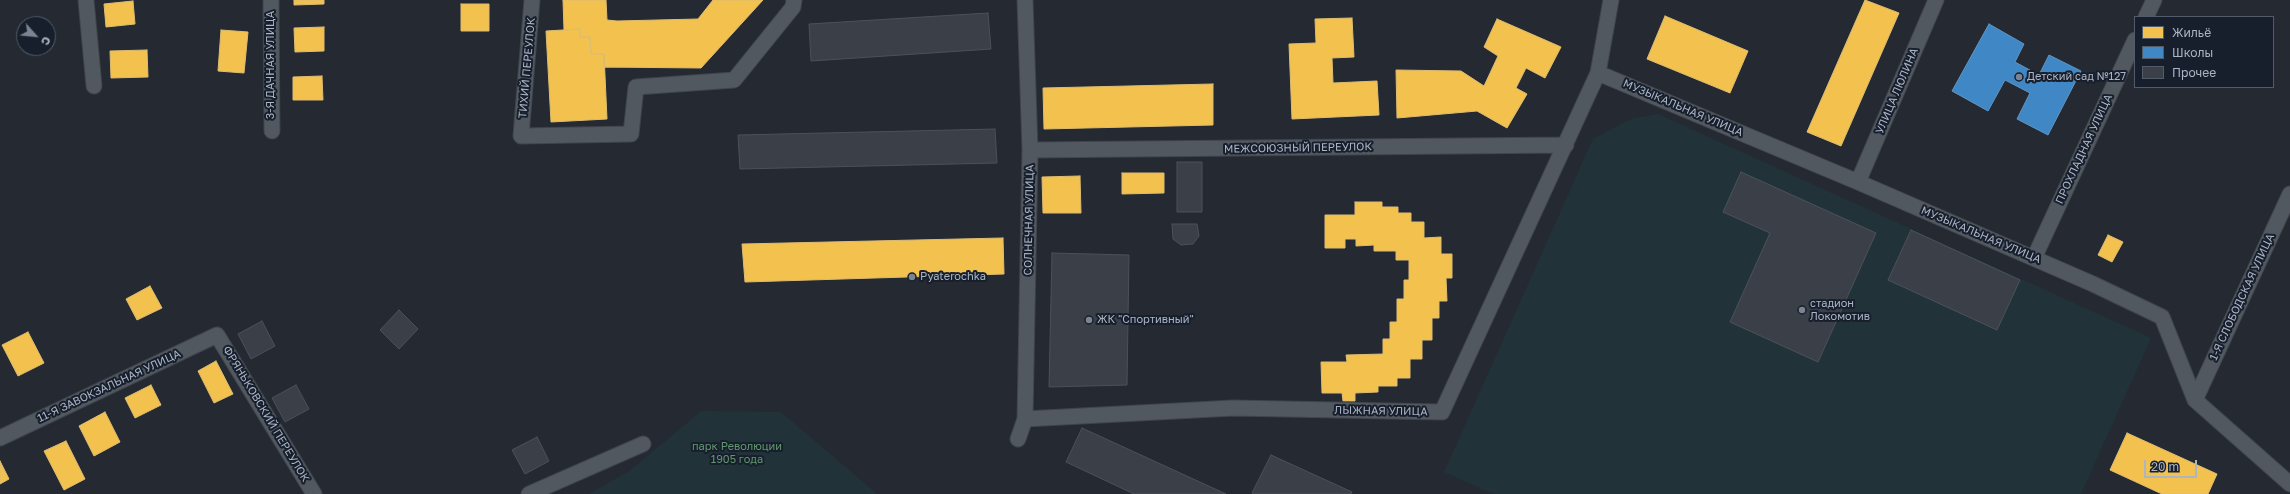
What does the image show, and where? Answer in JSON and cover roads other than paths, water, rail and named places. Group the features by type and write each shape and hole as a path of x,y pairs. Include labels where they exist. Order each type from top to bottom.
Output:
{"street":[{"path":"86,0 94,86"},
{"name":"3-Я ДАЧНАЯ УЛИЦА","path":"271,0 272,131"},
{"name":"ТИХИЙ ПЕРЕУЛОК","path":"532,0 521,136 631,134 636,87 734,80 793,7 794,0"},
{"name":"СОЛНЕЧНАЯ УЛИЦА","path":"1018,439 1025,419 1030,150 1025,0"},
{"path":"1566,145 1598,73 1611,0"},
{"name":"УЛИЦА ЛЮЛИНА","path":"1858,182 1936,0"},
{"path":"2146,16 2154,0"},
{"name":"ПРОХЛАДНАЯ УЛИЦА","path":"2034,258 2134,42"},
{"name":"МУЗЫКАЛЬНАЯ УЛИЦА","path":"1598,73 1858,182 2034,258 2162,317 2195,400 2290,484"},
{"name":"МЕЖСОЮЗНЫЙ ПЕРЕУЛОК","path":"1030,150 1566,145"},
{"name":"ЛЫЖНАЯ УЛИЦА","path":"1025,419 1233,408 1442,412 1566,145"},
{"name":"1-Я СЛОБОДСКАЯ УЛИЦА","path":"2195,400 2290,194"},
{"name":"11-Я ЗАВОКЗАЛЬНАЯ УЛИЦА","path":"0,438 217,335"},
{"name":"ФРЯНЬКОВСКИЙ ПЕРЕУЛОК","path":"217,335 314,494"},
{"path":"529,494 643,444"}],"place":[{"name":"Детский сад №127","path":"2019,77"},
{"name":"Pyaterochka","path":"912,277"},
{"name":"стадион Локомотив","path":"1802,310"},
{"name":"ЖК \"Спортивный\"","path":"1089,320"}],"park label":[{"name":"парк Революции 1905 года","path":"737,453"}]}
